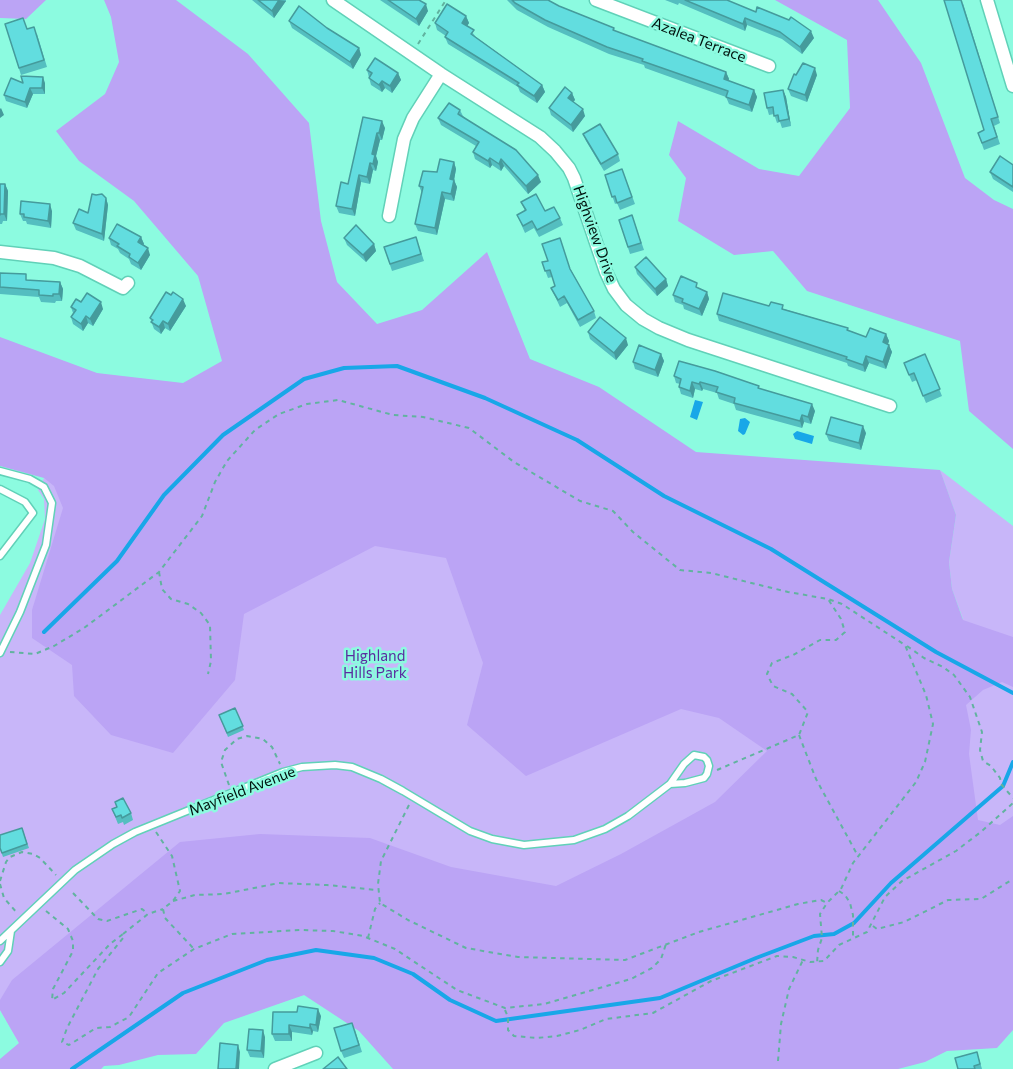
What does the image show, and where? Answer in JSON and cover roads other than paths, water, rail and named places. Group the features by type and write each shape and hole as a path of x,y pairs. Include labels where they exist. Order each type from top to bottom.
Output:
{"street":[{"name":"Highview Drive","path":"333,0 441,74 540,137 562,159 569,168 580,193 610,280 626,305 643,319 688,340 890,406"},
{"name":"Azalea Terrace","path":"596,0 769,66"},
{"path":"987,0 1013,86"},
{"path":"389,216 404,139 412,118 441,74"},
{"path":"0,252 54,258 80,266 123,288 128,283"},
{"path":"275,1069 316,1053"}],"lane":[{"path":"0,471 30,478 44,487 52,503 46,545 20,612 1,652"},
{"path":"0,489 25,502 33,513 0,556"},
{"name":"Mayfield Avenue","path":"0,941 92,857 135,832 283,772 318,765 352,767 381,779 455,824 482,836 509,843 536,845 574,840 605,829 628,816 670,784 684,764 694,755 707,760 708,774 699,780 670,784"},
{"path":"0,962 8,951 11,931"}],"water":[{"path":"695,400 703,402 697,420 690,417"},
{"path":"745,418 750,422 743,435 738,431 740,419"},
{"path":"797,431 814,436 812,444 795,439 793,434"}],"waterway":[{"path":"44,632 117,561 164,495 223,435 304,379 344,368 397,366 485,398 577,440 664,496 771,549 936,652 1013,693"},
{"path":"72,1069 183,993 267,960 316,950 374,958 413,974 450,1000 496,1021 660,998 814,936 834,934 854,923 891,883 1003,786 1013,762"}],"park label":[{"name":"Highland Hills Park","path":"375,664"}]}
